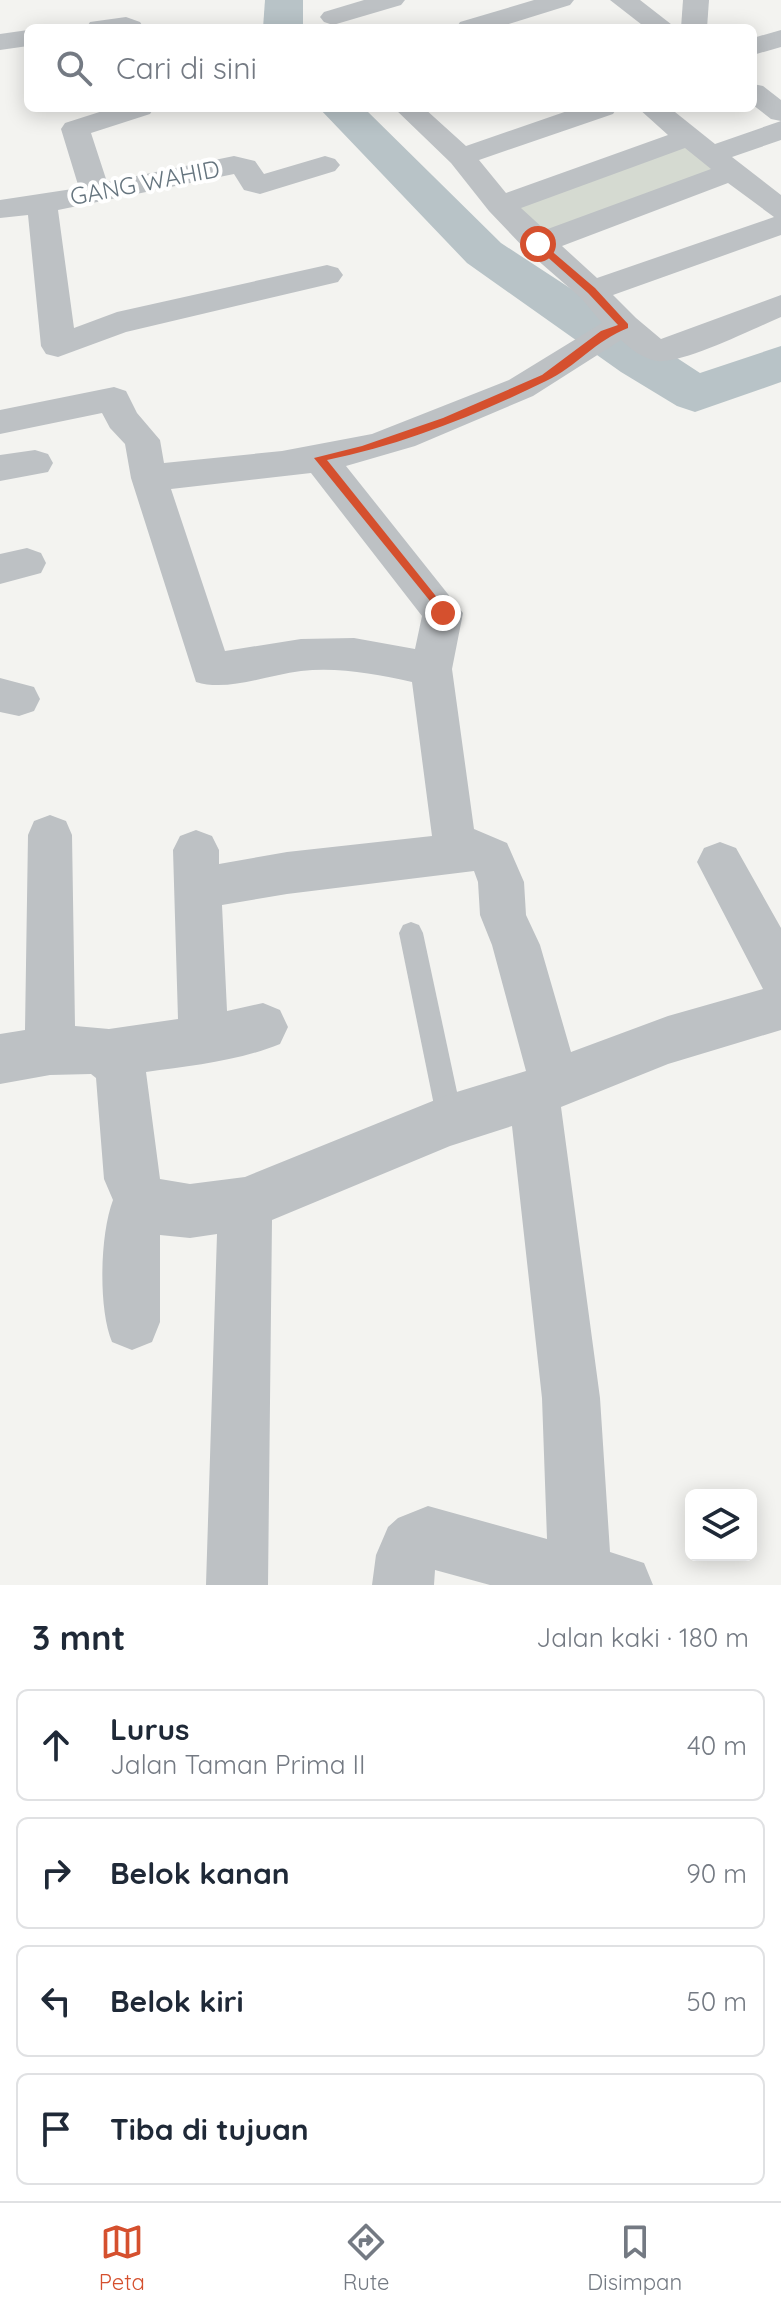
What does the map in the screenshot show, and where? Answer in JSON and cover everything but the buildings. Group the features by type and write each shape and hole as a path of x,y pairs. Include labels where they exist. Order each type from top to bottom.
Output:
{"street":[{"path":"333,15 392,0"},
{"path":"482,24 561,0"},
{"path":"623,0 657,24"},
{"path":"694,24 696,0"},
{"path":"529,10 546,24"},
{"path":"757,46 781,38"},
{"path":"0,42 24,39"},
{"path":"95,192 75,129 114,112"},
{"path":"414,112 461,157 500,205 538,244 592,291 607,335"},
{"path":"461,157 591,112"},
{"path":"657,112 781,210"},
{"path":"500,205 711,155 781,130"},
{"path":"538,244 711,155"},
{"name":"GANG WAHID","path":"0,209 42,204 234,165 245,167 255,184 260,185 325,165"},
{"path":"42,204 56,303 59,370 73,407"},
{"path":"592,291 781,225"},
{"path":"58,346 117,323 327,275"},
{"path":"607,335 660,350 673,348 781,305"},
{"path":"149,478 319,458 363,449 446,420 546,377 607,335"},
{"path":"0,422 114,399 122,419 142,440 149,478 211,670 301,655 340,654 431,669"},
{"path":"319,458 443,613 431,669 452,829 462,853"},
{"path":"50,835 50,1051"},
{"path":"204,1040 197,869 287,873 479,850 491,857 501,882 503,915 516,945 544,1088 571,1398 601,1582 428,1537 413,1543 408,1550 403,1585"},
{"path":"109,1053 121,1071 131,1179 141,1198 155,1208 190,1211 245,1204 450,1120 668,1040 779,1004 720,862"},
{"path":"0,1059 50,1051 109,1053 204,1040 263,1027"},
{"path":"132,1322 133,1219 141,1198"},
{"path":"237,1585 245,1204"}],"lane":[{"path":"411,933 450,1120"}],"shaded area":[{"path":"687,142 723,171 539,237 509,207"}],"waterway":[{"path":"283,24 284,0"},
{"path":"344,112 484,253 639,360 695,394 781,363"}],"route":[{"path":"443,613 319,458 363,449 446,420 546,377 604,333 624,326 592,291 538,244"}]}
